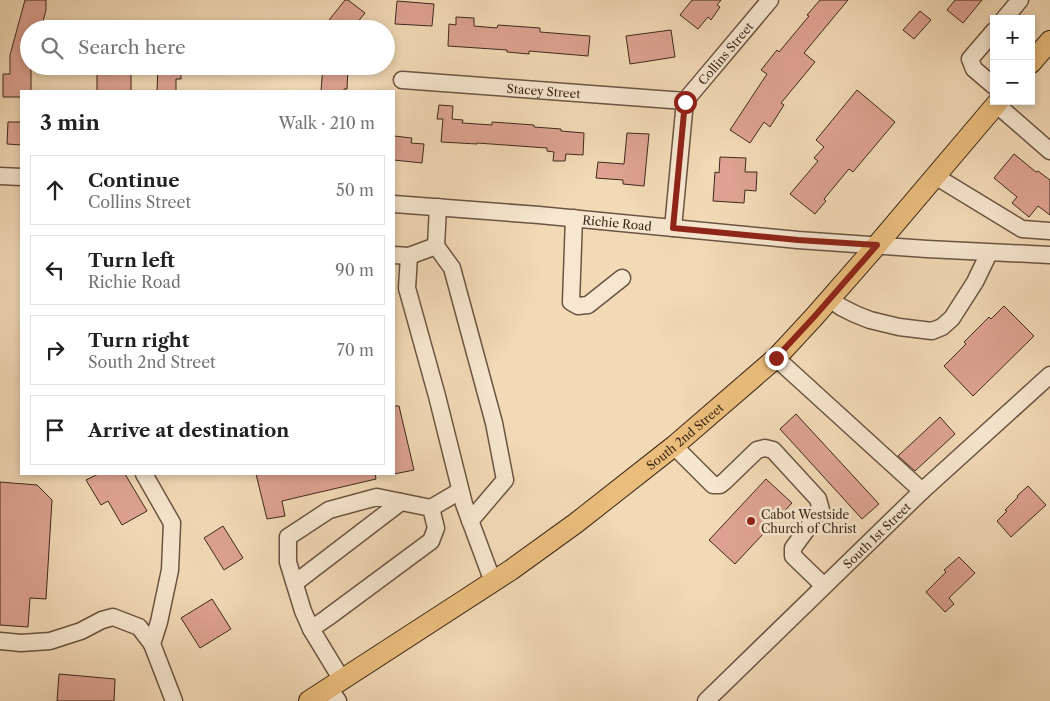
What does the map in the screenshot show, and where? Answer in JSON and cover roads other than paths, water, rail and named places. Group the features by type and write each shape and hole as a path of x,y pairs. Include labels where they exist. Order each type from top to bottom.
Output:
{"main road":[{"path":"1034,60 1050,41"},
{"name":"South 2nd Street","path":"309,701 336,690 576,523 674,446 776,358 877,245 935,176 990,105"}],"street":[{"name":"Collins Street","path":"685,102 770,0"},
{"path":"1007,15 1020,0"},
{"path":"990,36 970,59 974,70 990,90"},
{"name":"Stacey Street","path":"402,80 685,102"},
{"path":"673,228 685,102"},
{"path":"1004,105 1050,151"},
{"path":"0,176 20,177"},
{"path":"935,176 1022,229 1044,230 1044,255"},
{"name":"Richie Road","path":"395,204 574,218 798,240 1044,255"},
{"path":"438,207 436,246 452,268 494,423 505,480 470,521"},
{"path":"574,218 571,302 578,306 588,305 622,278"},
{"path":"436,246 401,255 400,288 437,396 460,491 493,582"},
{"path":"830,299 848,311 870,320 899,327 932,331 942,327 952,318 975,282 988,253"},
{"path":"776,358 922,491"},
{"name":"South 1st Street","path":"706,701 922,491 1050,375"},
{"path":"674,446 713,485 720,485 757,450 765,448 773,450 818,499 821,510 793,548 793,556 824,586"},
{"path":"145,475 172,523 170,570 159,622 152,644"},
{"path":"336,690 303,611 294,583 288,562 288,537 329,510 377,497 431,508 460,491"},
{"path":"294,583 401,502"},
{"path":"311,629 431,541 436,528 431,508"},
{"path":"0,641 21,643 50,641 81,631 102,620 113,617 139,627 152,644 174,701"}],"place":[{"name":"Cabot Westside Church of Christ","path":"751,521"}]}
